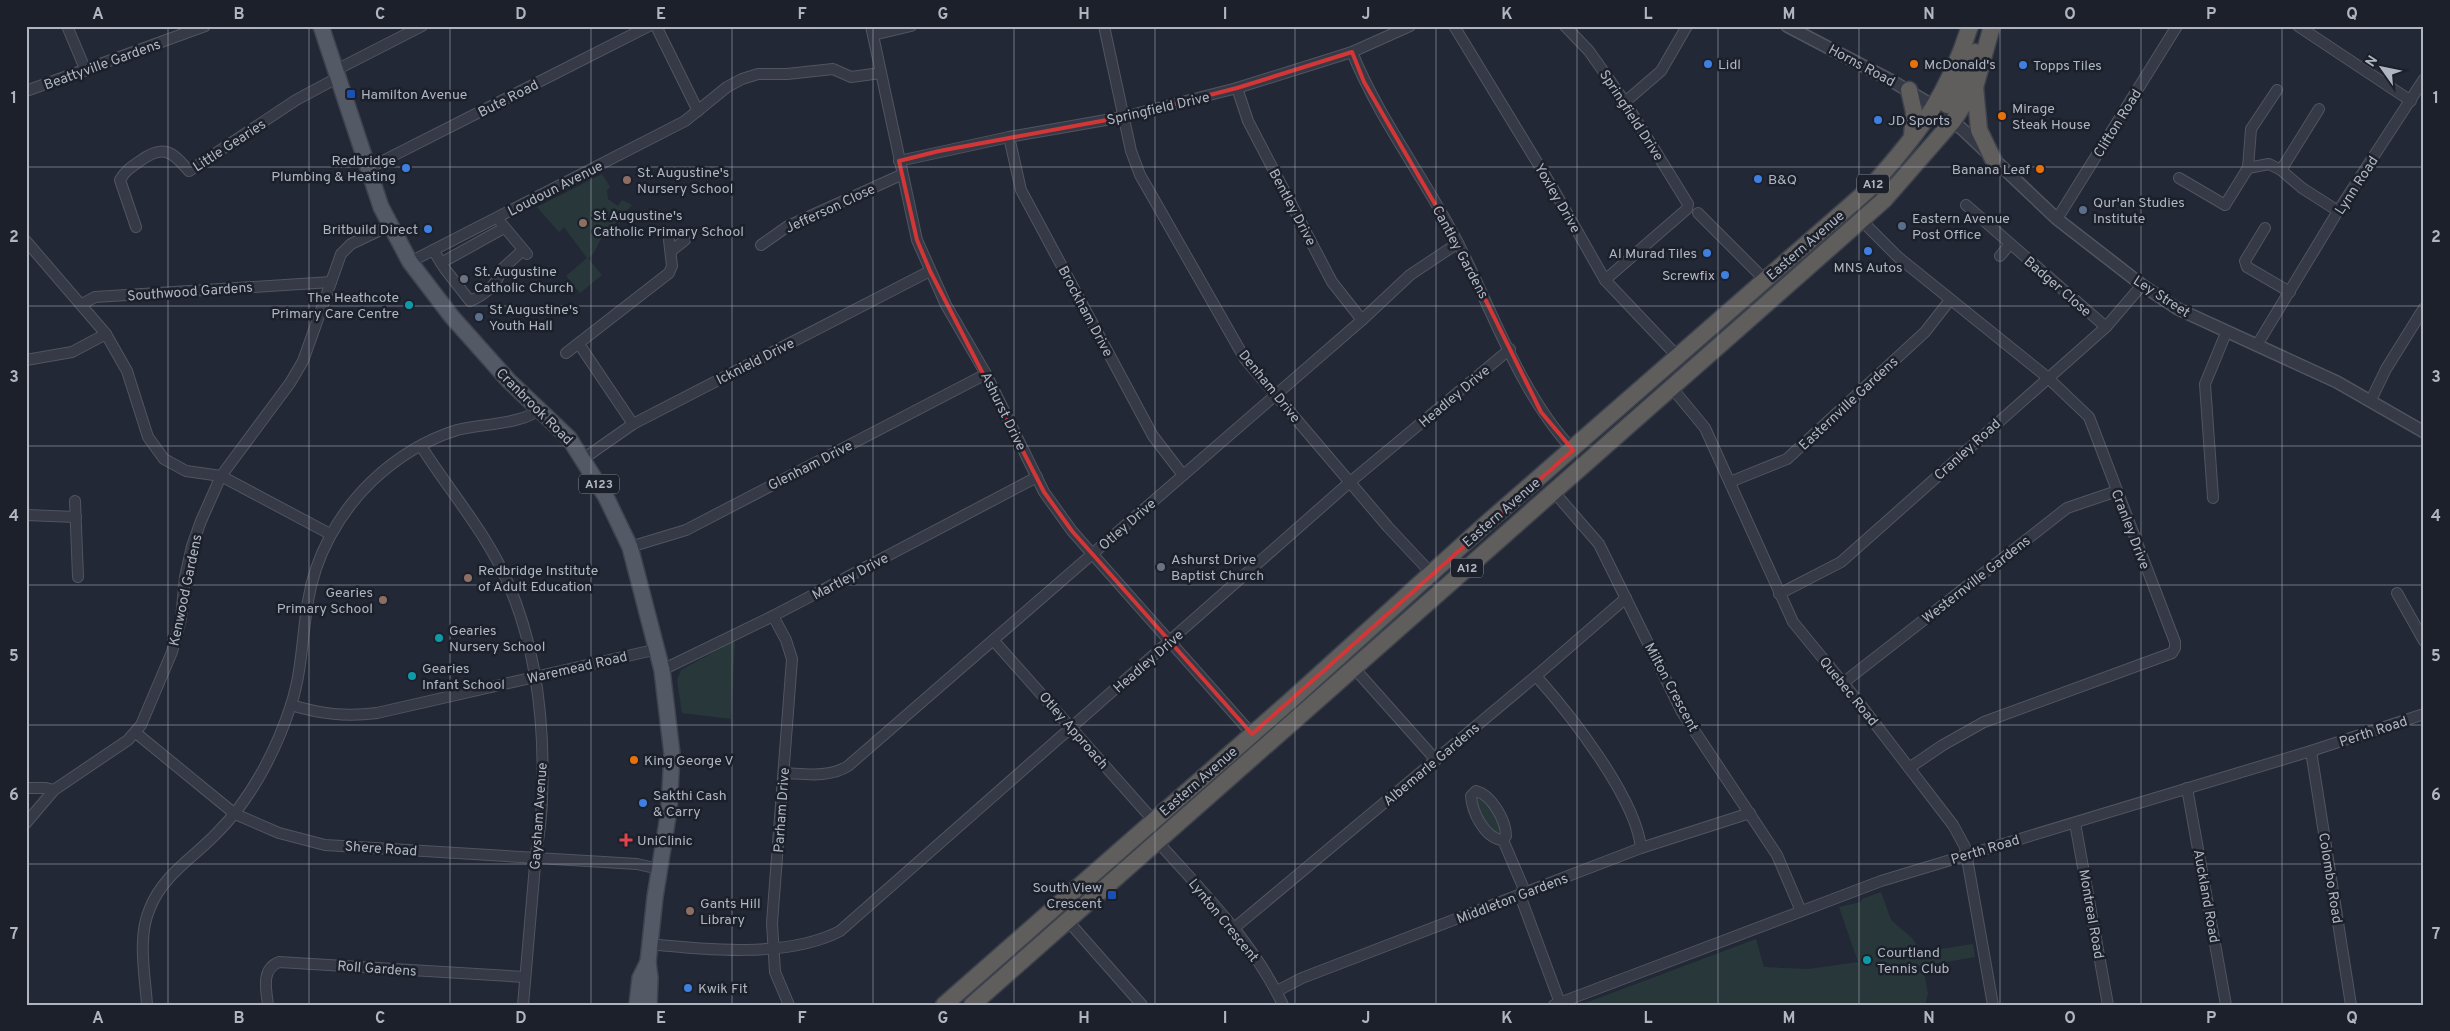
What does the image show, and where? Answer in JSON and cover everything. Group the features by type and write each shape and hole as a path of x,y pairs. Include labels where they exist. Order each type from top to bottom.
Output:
{"highway":[{"name":"Eastern Avenue","path":"944,1005 1252,734 1488,522 1573,450 1868,190 1935,106 1960,57 1970,26"},
{"path":"1935,106 1947,105 1953,99 1964,80 1984,26"},
{"name":"Eastern Avenue","path":"972,1005 1672,388 1861,220 1903,180 1953,121 1975,87 1992,26"},
{"path":"1975,87 1979,130 1993,159"},
{"path":"1909,90 1914,112 1912,137"},
{"path":"1868,190 1894,175 1937,123 1943,120 1953,121"}],"main road":[{"name":"Cranbrook Road","path":"321,26 367,169 389,226 410,262 452,317 509,381 569,438 606,497 630,548 658,649 672,754 669,810 659,868 648,962 650,978 649,1005"},
{"name":"Cranbrook Road","path":"637,1005 640,978 648,962"}],"street":[{"path":"67,26 86,71"},
{"name":"Beattyville Gardens","path":"26,91 86,71 205,26"},
{"path":"335,74 422,26"},
{"name":"Bute Road","path":"367,169 649,26"},
{"path":"656,26 698,111"},
{"path":"872,30 911,26"},
{"name":"Denham Drive","path":"1104,26 1131,152 1140,175 1245,359 1388,527 1432,574"},
{"name":"Springfield Drive","path":"899,161 1009,137 1123,117 1237,88 1352,52 1410,26"},
{"name":"Yoxley Drive","path":"1454,26 1551,185 1605,280 1678,357"},
{"name":"Springfield Drive","path":"1565,26 1589,51 1625,102 1687,201 1687,209 1605,280"},
{"path":"1625,102 1661,71 1687,26"},
{"name":"Horns Road","path":"1787,26 1909,90 1935,106"},
{"name":"Clifton Road","path":"2057,219 2177,26"},
{"path":"2298,26 2313,31 2411,101"},
{"name":"Ashurst Drive","path":"872,30 901,175 917,240 930,271 986,374 1036,477 1067,524 1092,554 1252,734"},
{"name":"Cantley Gardens","path":"1352,52 1364,82 1458,242 1541,412 1573,450"},
{"name":"Loudoun Avenue","path":"410,262 685,121 727,87 742,78 758,74 787,74 833,69 851,77 881,72"},
{"name":"Little Gearies","path":"136,227 120,180 125,171 153,151 164,151 177,156 189,171 335,74"},
{"name":"Lynn Road","path":"2257,345 2338,211 2424,79"},
{"name":"Bentley Drive","path":"1237,88 1248,121 1332,282 1362,320"},
{"path":"2179,178 2225,205 2248,168 2251,129 2277,90"},
{"name":"Ley Street","path":"1935,106 2057,219 2142,285 2178,309 2371,400 2424,432"},
{"path":"2281,170 2319,109"},
{"name":"Brockham Drive","path":"1009,137 1021,190 1153,436 1183,475"},
{"path":"2248,168 2269,164 2281,170 2302,188 2338,211"},
{"name":"Jefferson Close","path":"761,246 788,226 901,175"},
{"name":"Badger Close","path":"1966,205 2106,327"},
{"path":"1698,213 1765,280"},
{"path":"433,250 441,264 470,301 477,298 499,279 501,270 525,253 498,218"},
{"name":"Cranley Drive","path":"1861,220 1898,257 2046,377 2089,417 2175,642 2175,648 2172,653 1984,722 1943,744 1909,768"},
{"name":"Kenwood Gardens","path":"136,733 172,652 181,619 185,577 192,546 221,476 290,383 303,362 341,254 351,244 389,226"},
{"path":"441,264 504,228"},
{"path":"2266,228 2245,261 2247,268 2290,292"},
{"path":"566,354 669,273 672,266 670,245 685,240"},
{"name":"Otley Drive","path":"784,773 821,775 838,772 843,769 994,641 1362,320 1410,275 1458,242"},
{"path":"27,244 82,304 106,334 127,371 148,438 164,459 186,472 221,476 330,534"},
{"path":"2000,256 2010,244"},
{"name":"Icknield Drive","path":"583,458 634,424 930,271"},
{"name":"Southwood Gardens","path":"82,304 95,297 331,282"},
{"name":"Cranley Road","path":"1779,594 1841,562 2046,377 2106,327 2142,285"},
{"name":"Easternville Gardens","path":"1730,482 1787,459 1925,332 1950,300"},
{"path":"2371,400 2386,369 2424,308"},
{"path":"2213,498 2205,384 2226,333"},
{"path":"26,360 72,352 106,334"},
{"path":"579,344 634,424"},
{"name":"Headley Drive","path":"650,944 716,951 775,947 811,943 840,931 1350,482 1510,349"},
{"name":"Glenham Drive","path":"630,548 686,530 986,374"},
{"name":"Quebec Road","path":"1672,388 1705,428 1792,622 1843,683 1953,825 1965,847 1993,1005"},
{"path":"147,1005 144,929 149,909 160,887 176,869 199,851 235,814 250,792 268,758 291,704 313,578 330,534 369,484 385,469 421,446 456,431 479,425 528,418 539,409"},
{"name":"Gaysham Avenue","path":"421,446 470,514 508,583 524,628 535,676 540,704 543,747 542,799 522,1005"},
{"name":"Martley Drive","path":"662,670 773,616 1036,477"},
{"name":"Westernville Gardens","path":"1843,683 2067,508 2116,491"},
{"name":"Milton Crescent","path":"1554,492 1599,544 1682,712 1777,855 1801,911"},
{"path":"75,501 78,578"},
{"path":"26,515 76,516"},
{"path":"2397,593 2424,641"},
{"name":"Albemarle Gardens","path":"1233,929 1536,676 1626,598"},
{"name":"Parham Drive","path":"773,616 786,640 792,659 772,923 775,947 773,955 775,972 788,1005"},
{"name":"Otley Approach","path":"994,641 1153,820"},
{"name":"Waremead Road","path":"291,704 324,714 350,717 377,713 658,649"},
{"path":"1354,668 1436,760"},
{"path":"1536,676 1562,706 1620,790 1633,818 1641,848"},
{"name":"Perth Road","path":"1557,1004 1881,881 2311,751 2424,714"},
{"path":"26,823 54,790 136,733"},
{"name":"Shere Road","path":"136,733 235,814 279,833 325,844 637,864 659,868"},
{"name":"Colombo Road","path":"2311,751 2351,1005"},
{"path":"26,788 54,790"},
{"name":"Auckland Road","path":"2187,788 2226,1005"},
{"path":"1503,840 1491,836 1480,822 1472,804 1473,793 1480,792 1485,796 1497,811 1506,833 1503,840 1522,887 1521,898 1557,1004"},
{"name":"Middleton Gardens","path":"1277,991 1302,978 1522,893 1641,848 1750,812"},
{"name":"Montreal Road","path":"2075,823 2108,1005"},
{"name":"Lynton Crescent","path":"1157,841 1259,962 1277,991 1283,1005"},
{"path":"1068,921 1142,1005"},
{"name":"Roll Gardens","path":"268,1005 266,976 268,969 279,962 525,977"}],"highlighted area":[{"path":"1352,52 1364,82 1457,242 1541,412 1573,450 1252,734 1072,531 1044,492 930,271 917,240 901,175 899,161 939,151 1123,117 1237,88"}],"shaded area":[{"path":"602,174 610,187 607,190 608,199 618,206 622,200 632,205 602,237 593,254 588,258 602,275 580,293 566,276 587,258 564,227 559,232 537,207"},
{"path":"735,640 731,719 682,713 677,680 681,670"},
{"path":"1479,796 1493,809 1502,833 1500,835 1490,829 1483,820 1476,798"},
{"path":"1881,892 1891,920 1912,938 1921,952 1973,944 1975,957 1923,966 1928,994 1925,1005 1580,1005 1756,939 1764,967 1808,969 1858,962 1839,907 1861,902 1862,899"}],"place":[{"name":"Lidl","path":"1708,64"},
{"name":"McDonald's","path":"1914,64"},
{"name":"Topps Tiles","path":"2023,65"},
{"name":"Hamilton Avenue","path":"351,94"},
{"name":"Mirage Steak House","path":"2002,116"},
{"name":"JD Sports","path":"1878,120"},
{"name":"Redbridge Plumbing & Heating","path":"406,168"},
{"name":"Banana Leaf","path":"2040,169"},
{"name":"B&Q","path":"1758,179"},
{"name":"St. Augustine's Nursery School","path":"627,180"},
{"name":"Qur'an Studies Institute","path":"2083,210"},
{"name":"St Augustine's Catholic Primary School","path":"583,223"},
{"name":"Eastern Avenue Post Office","path":"1902,226"},
{"name":"Britbuild Direct","path":"428,229"},
{"name":"MNS Autos","path":"1868,251"},
{"name":"Al Murad Tiles","path":"1707,253"},
{"name":"Screwfix","path":"1725,275"},
{"name":"St. Augustine Catholic Church","path":"464,279"},
{"name":"The Heathcote Primary Care Centre","path":"409,305"},
{"name":"St Augustine's Youth Hall","path":"479,317"},
{"name":"Ashurst Drive Baptist Church","path":"1161,567"},
{"name":"Redbridge Institute of Adult Education","path":"468,578"},
{"name":"Gearies Primary School","path":"383,600"},
{"name":"Gearies Nursery School","path":"439,638"},
{"name":"Gearies Infant School","path":"412,676"},
{"name":"King George V","path":"634,760"},
{"name":"Sakthi Cash & Carry","path":"643,803"},
{"name":"UniClinic","path":"626,840"},
{"name":"South View Crescent","path":"1112,895"},
{"name":"Gants Hill Library","path":"690,911"},
{"name":"Courtland Tennis Club","path":"1867,960"},
{"name":"Kwik Fit","path":"688,988"}]}
